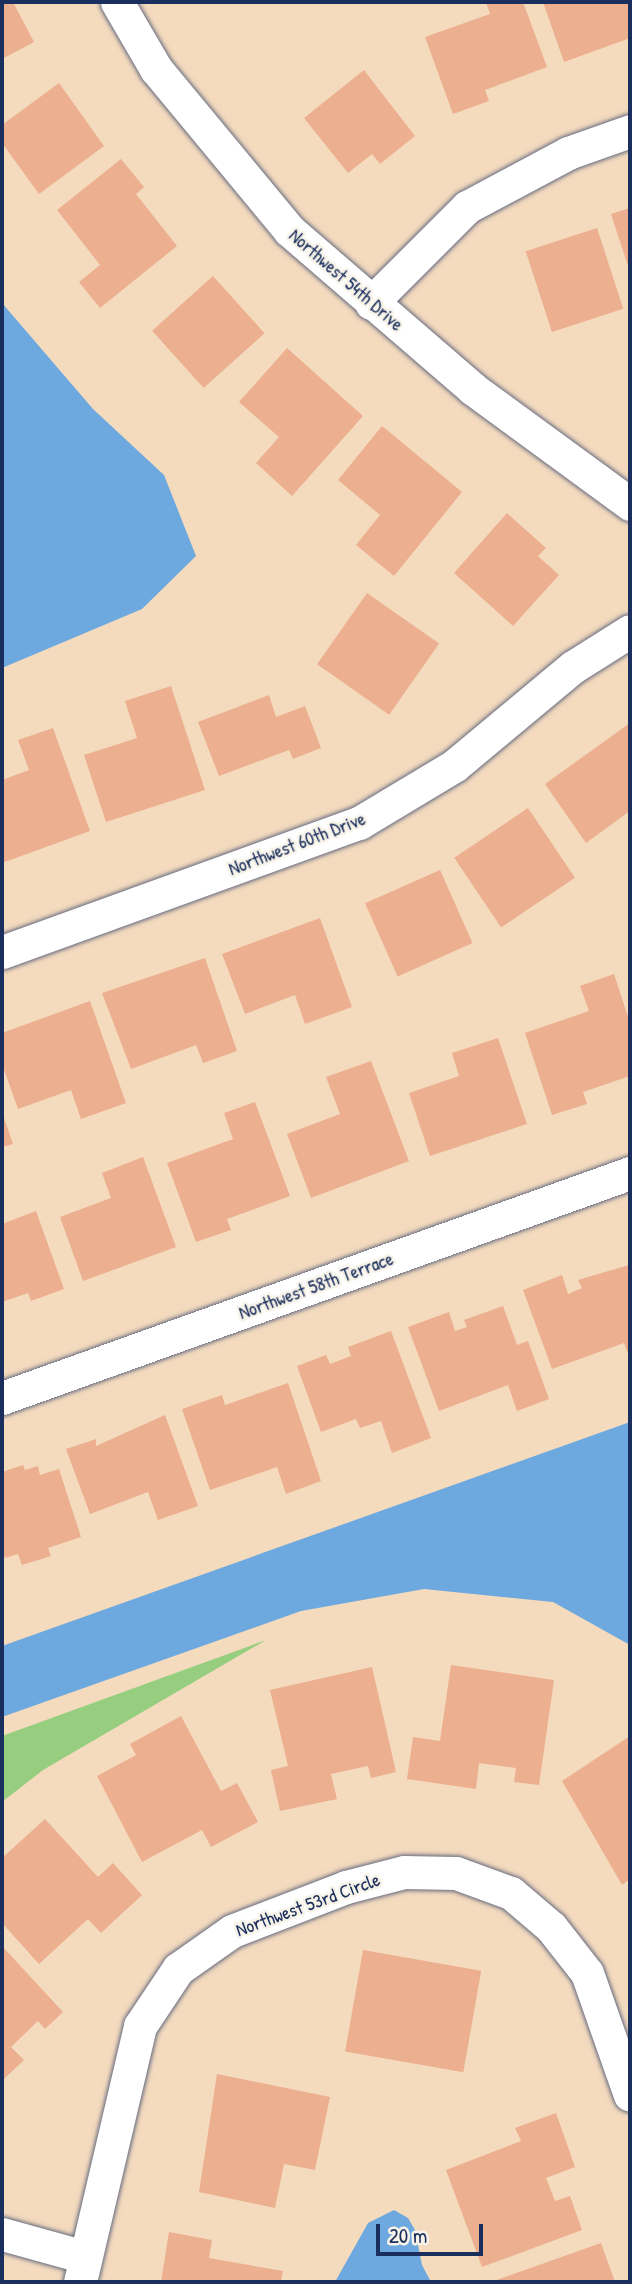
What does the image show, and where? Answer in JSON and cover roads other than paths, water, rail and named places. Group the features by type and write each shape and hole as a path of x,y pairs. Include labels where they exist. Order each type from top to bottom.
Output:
{"street":[{"name":"Northwest 54th Drive","path":"117,2 156,69 289,230 473,389 630,504"},
{"path":"371,303 467,207 568,153 630,131"},
{"name":"Northwest 60th Drive","path":"2,952 359,823 454,766 573,667 630,631"},
{"name":"Northwest 58th Terrace","path":"2,1398 630,1173"},
{"name":"Northwest 53rd Circle","path":"2,2234 82,2269 140,2025 178,1969 232,1931 346,1887 404,1872 456,1873 511,1893 551,1927 587,1973 630,2095"}],"water":[{"path":"2,303 93,409 164,475 196,556 142,609 2,668"},
{"path":"630,1422 630,1645 553,1602 424,1589 301,1611 2,1717 2,1646"},
{"path":"394,2210 408,2218 415,2230 422,2265 431,2282 335,2282 368,2223"}]}
